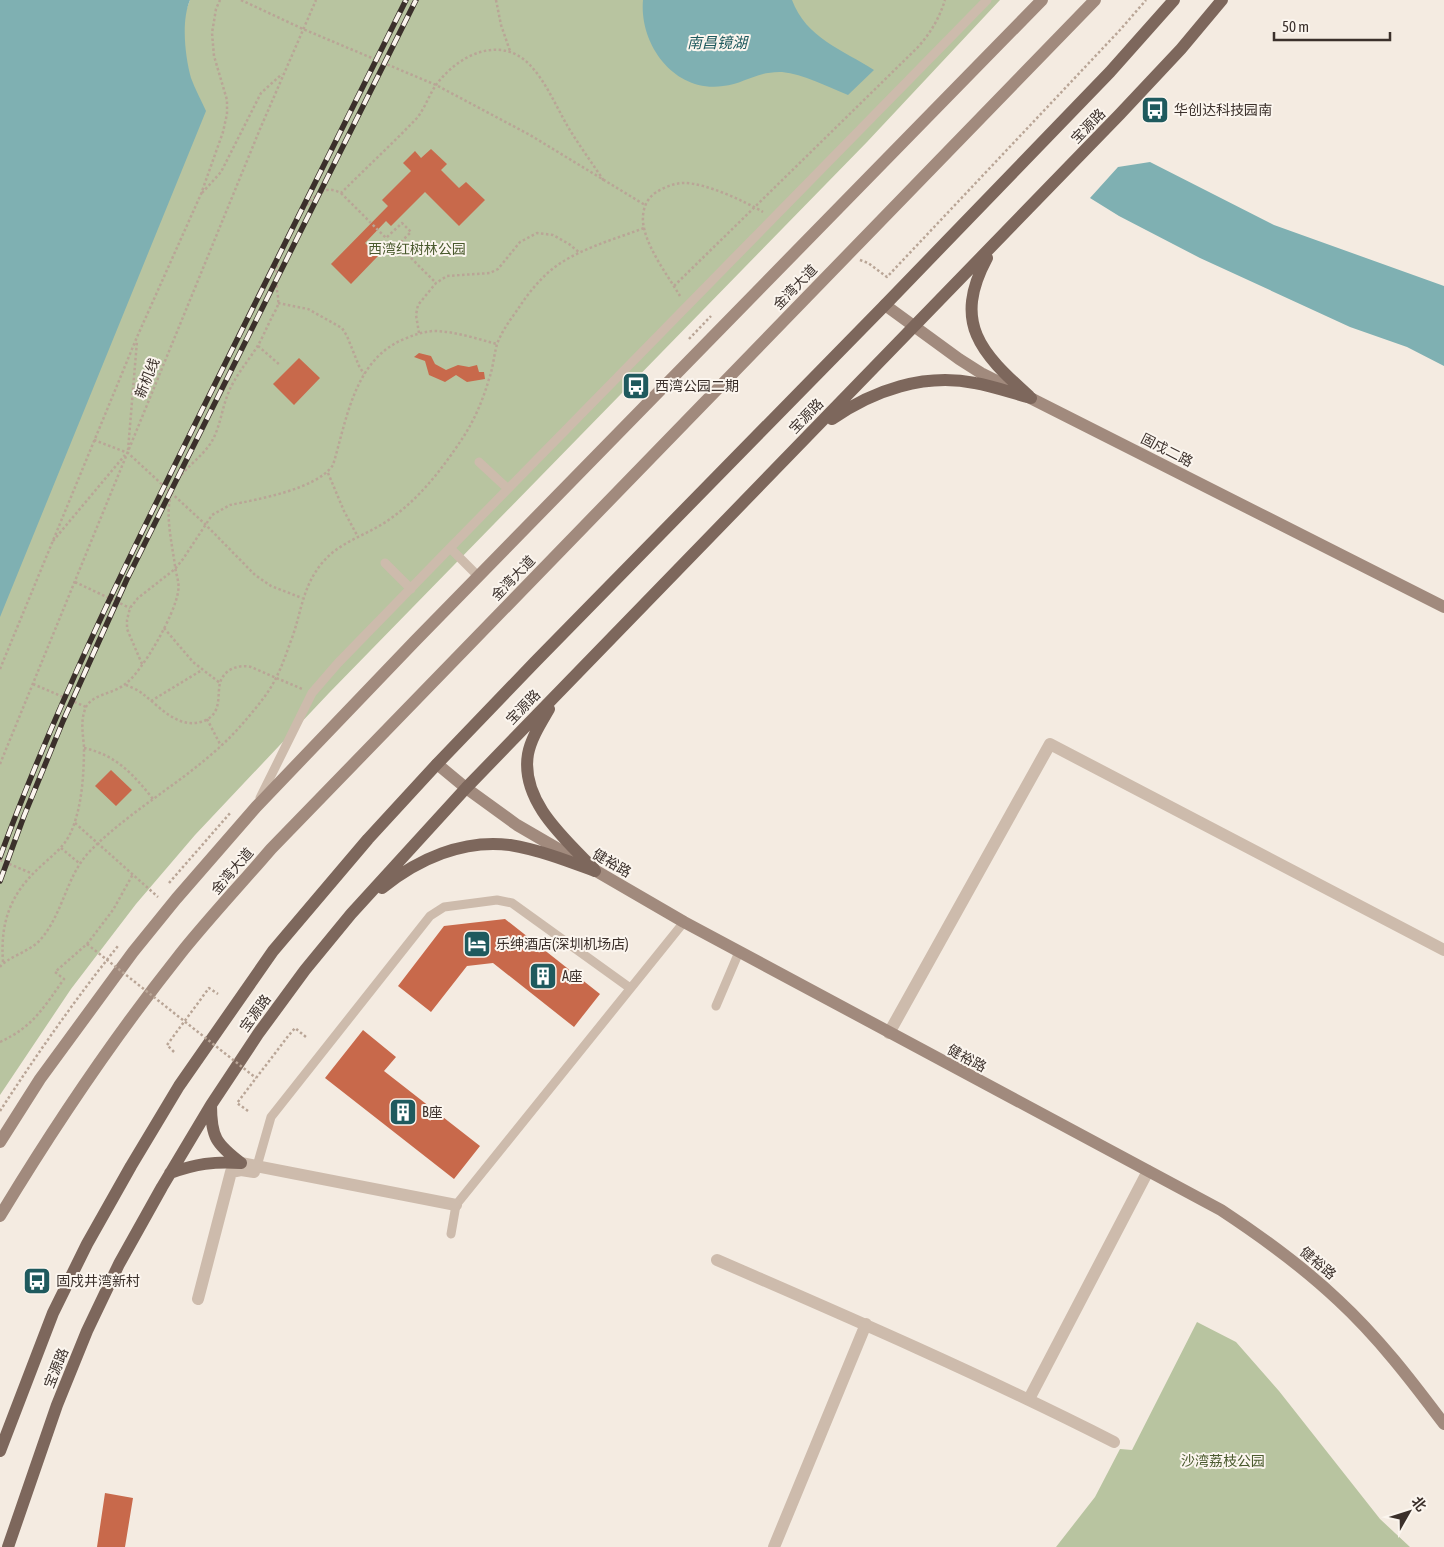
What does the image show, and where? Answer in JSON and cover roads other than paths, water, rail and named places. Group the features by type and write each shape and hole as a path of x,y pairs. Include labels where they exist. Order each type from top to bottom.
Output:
{"main road":[{"name":"金湾大道","path":"0,1142 40,1080 133,952 256,807 478,576 1042,0"},
{"name":"金湾大道","path":"0,1216 38,1154 130,1021 182,952 271,849 1095,0"},
{"name":"宝源路","path":"0,1451 53,1312 74,1270 131,1166 179,1086 273,951 368,838 437,764 1110,72 1174,0"},
{"name":"宝源路","path":"8,1547 57,1405 87,1331 119,1264 170,1172 211,1105 258,1034 305,970 351,914 466,788 1002,237 1181,49 1222,0"},
{"path":"1002,237 978,275 972,296 974,331 983,348 997,366 1031,398"},
{"name":"固戍二路","path":"885,305 981,373 1444,607"},
{"path":"806,438 848,408 875,394 923,381 951,380 975,383 1031,398"},
{"path":"563,687 532,740 528,753 528,775 536,800 546,815 565,839 596,871"},
{"name":"健裕路","path":"437,764 466,788 517,825 684,922 1221,1210 1282,1252 1358,1319 1389,1353 1444,1424"},
{"path":"351,914 411,867 450,850 482,845 510,845 545,853 596,871"},
{"path":"211,1105 211,1126 217,1140 226,1152 241,1166"},
{"path":"170,1172 207,1162 241,1166"}],"street":[{"path":"889,1033 1050,744 1444,950"},
{"path":"198,1299 230,1172 241,1166 456,1205"},
{"path":"1029,1399 1148,1171"},
{"path":"717,1260 866,1324 1029,1399 1114,1442"},
{"path":"774,1547 866,1324"}],"lane":[{"path":"256,807 312,693 338,663 507,488 987,0"},
{"path":"1023,20 1033,0"},
{"path":"479,462 507,488"},
{"path":"450,548 478,576"},
{"path":"384,563 411,589"},
{"path":"256,1169 271,1117 430,916 444,907 497,900 512,903 630,988"},
{"path":"451,1234 456,1205 684,922"},
{"path":"716,1006 739,952"}],"water":[{"path":"0,0 190,0 187,8 185,28 187,59 191,78 206,111 0,617"},
{"name":"南昌镜湖","path":"643,0 792,0 798,13 816,34 874,70 848,95 807,78 782,72 765,73 738,83 723,86 705,86 689,82 663,62 654,48 647,33 643,17"},
{"path":"1150,162 1274,225 1444,286 1444,366 1407,347 1350,327 1200,258 1119,216 1090,198 1118,167"}],"railway":[{"path":"0,857 69,688 120,578 406,0"},
{"path":"0,881 63,721 127,579 416,0"}],"place":[{"name":"华创达科技园南","path":"1155,110"},
{"name":"西湾公园二期","path":"636,386"},
{"name":"乐绅酒店(深圳机场店)","path":"477,944"},
{"name":"A座","path":"543,976"},
{"name":"B座","path":"403,1112"},
{"name":"固戍井湾新村","path":"37,1281"}],"park label":[{"name":"西湾红树林公园","path":"417,249"},
{"name":"沙湾荔枝公园","path":"1223,1461"}]}
